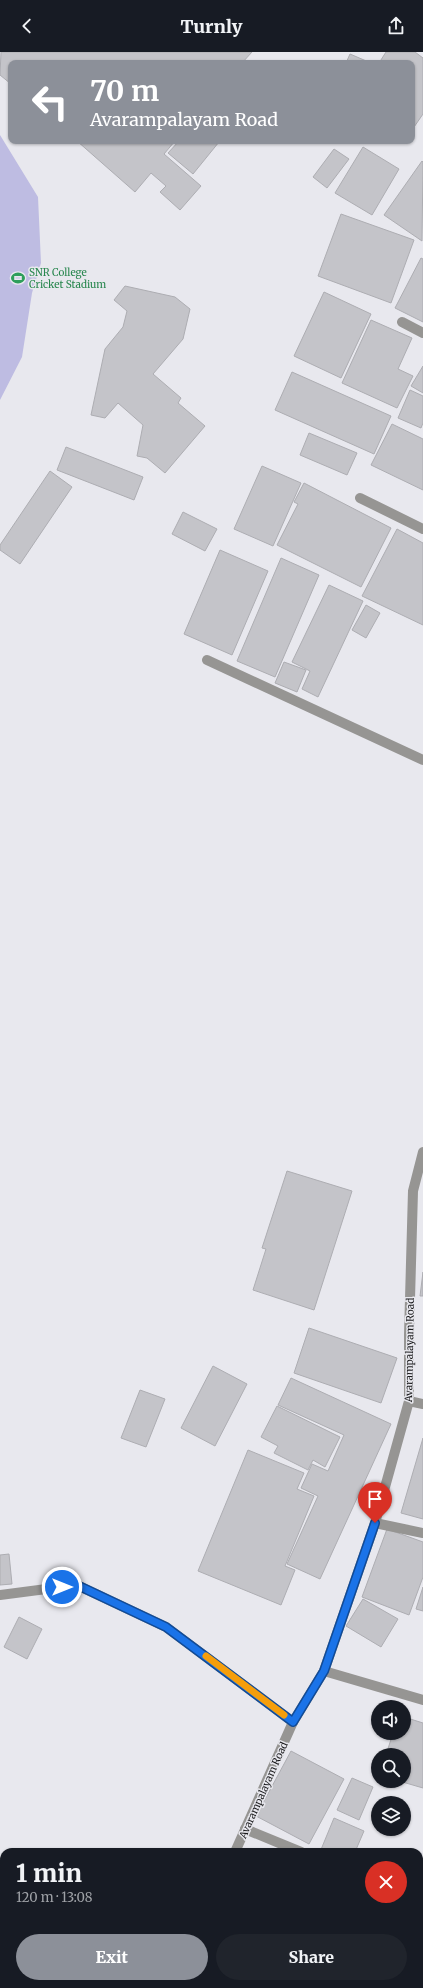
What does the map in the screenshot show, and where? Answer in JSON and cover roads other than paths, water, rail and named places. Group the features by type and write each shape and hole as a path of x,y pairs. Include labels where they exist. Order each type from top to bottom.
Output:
{"street":[{"path":"402,322 423,333"},
{"path":"360,498 423,529"},
{"path":"207,660 423,760"},
{"name":"Avarampalayam Road","path":"237,1848 293,1722 324,1671 375,1523 409,1401 409,1335 413,1191 423,1152"},
{"path":"409,1401 423,1404"},
{"path":"375,1523 423,1534"},
{"path":"0,1595 77,1585 166,1627 293,1722"},
{"path":"324,1671 423,1700"},
{"path":"246,1829 291,1848"}],"place":[{"name":"SNR College Cricket Stadium","path":"18,278"}]}
